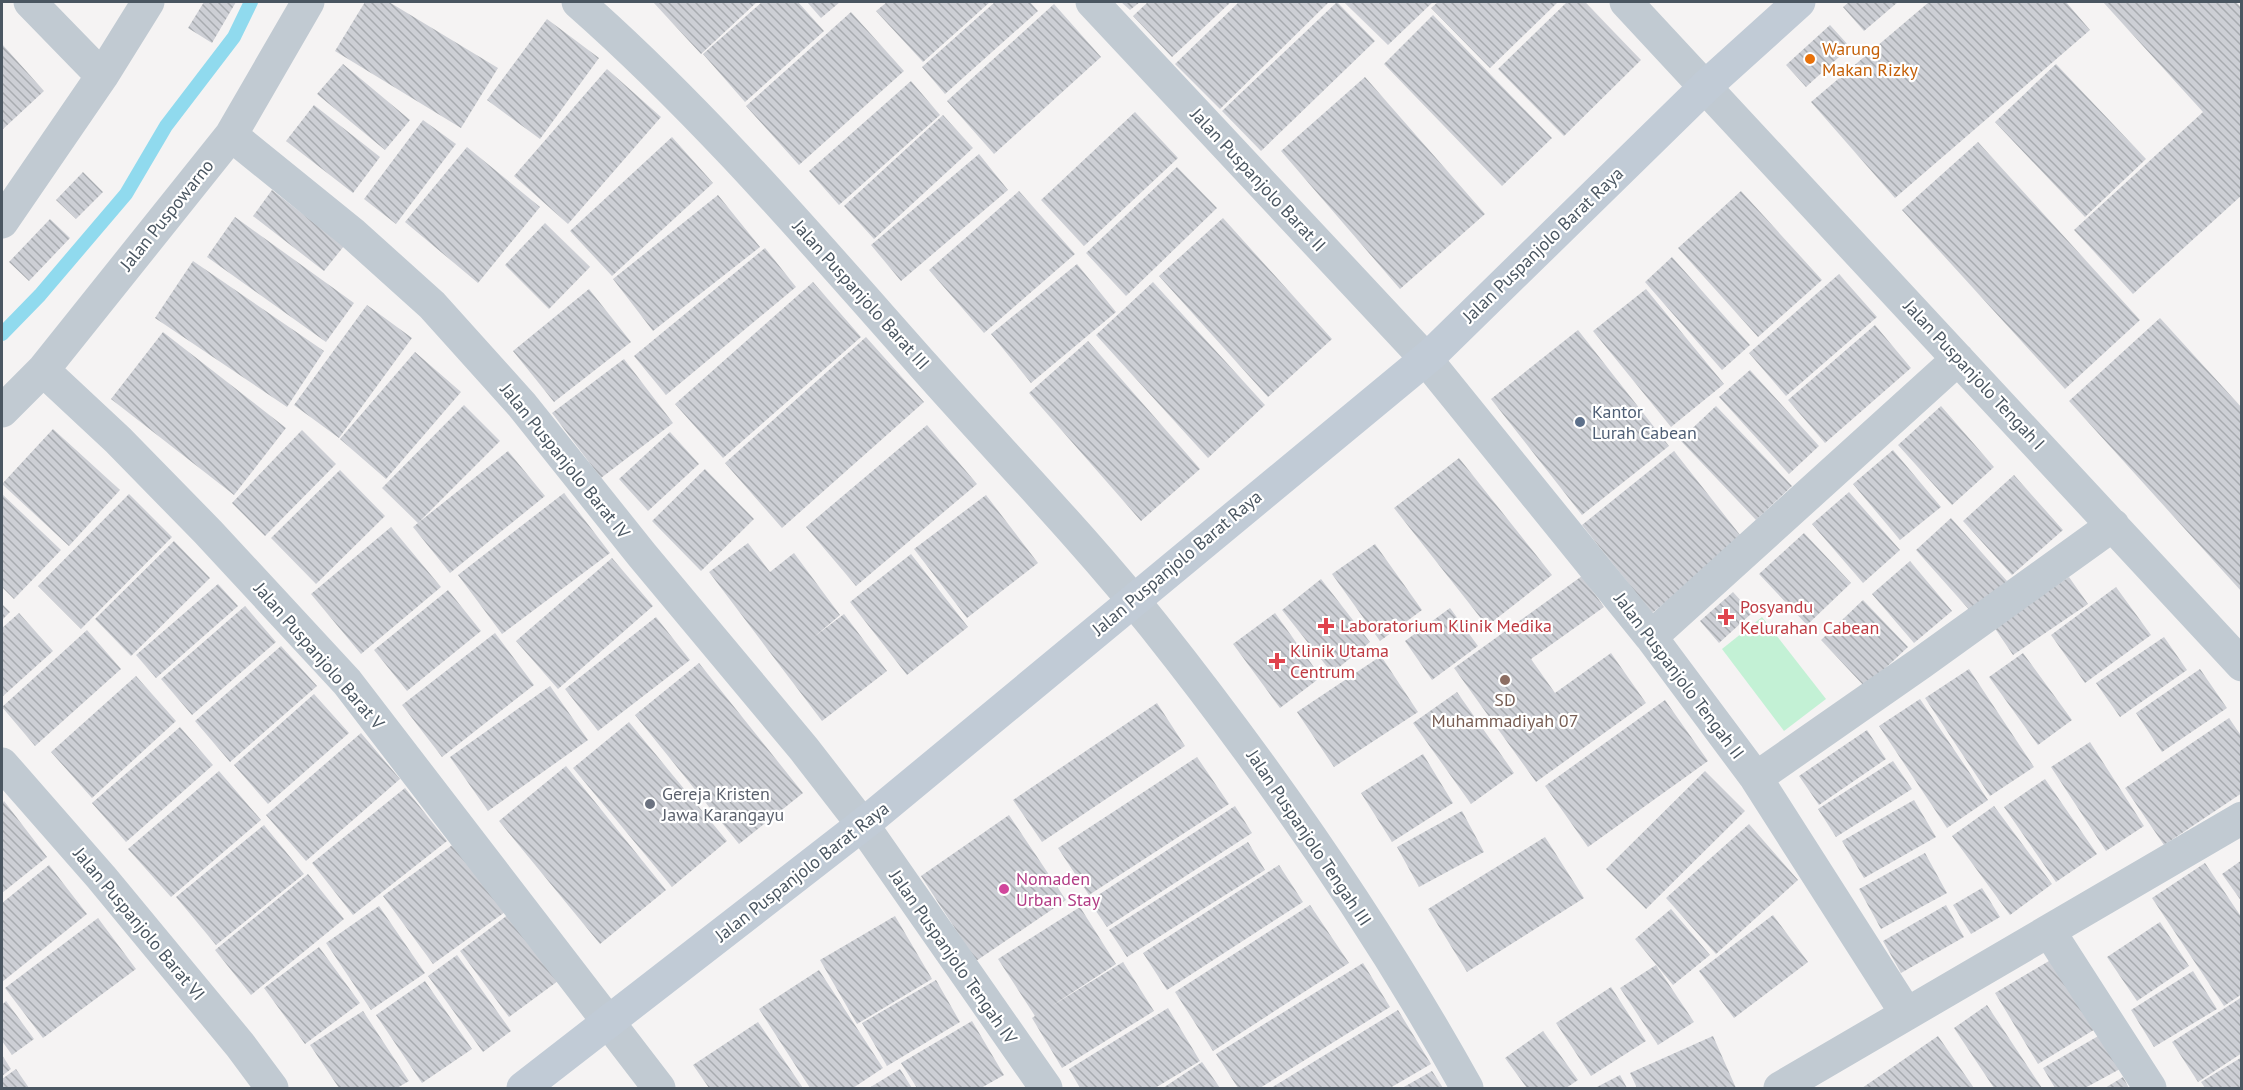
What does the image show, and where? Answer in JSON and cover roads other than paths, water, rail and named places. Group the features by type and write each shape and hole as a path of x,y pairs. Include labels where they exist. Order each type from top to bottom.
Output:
{"street":[{"path":"30,2 102,76"},
{"path":"2,222 102,76 148,2"},
{"name":"Jalan Puspowarno","path":"2,411 43,370 231,135 308,2"},
{"name":"Jalan Puspanjolo Barat III","path":"578,2 620,38 738,157 1131,601"},
{"name":"Jalan Puspanjolo Barat II","path":"1092,2 1425,358"},
{"name":"Jalan Puspanjolo Tengah I","path":"1626,2 2241,665"},
{"name":"Jalan Puspanjolo Barat Raya","path":"523,1089 862,824 1425,358 1706,86 1799,2"},
{"name":"Jalan Puspanjolo Barat IV","path":"231,135 352,233 432,304 522,405 642,555 797,740 862,824"},
{"name":"Jalan Puspanjolo Tengah II","path":"1425,358 1651,637 1756,778 1906,1013"},
{"path":"1651,637 1958,359"},
{"name":"Jalan Puspanjolo Barat V","path":"43,370 118,440 347,682 659,1089"},
{"path":"1756,778 1921,663 2112,525"},
{"name":"Jalan Puspanjolo Tengah III","path":"1131,601 1258,762 1367,923 1467,1089"},
{"name":"Jalan Puspanjolo Barat VI","path":"2,764 101,877 240,1045 272,1089"},
{"path":"1780,1089 1813,1080 1906,1013 2241,818"},
{"name":"Jalan Puspanjolo Tengah IV","path":"862,824 891,869 1046,1089"},
{"path":"2049,931 2150,1089"}],"waterway":[{"path":"2,334 40,295 126,194 166,126 234,37 251,2"}],"place":[{"name":"Warung Makan Rizky","path":"1810,59"},
{"name":"Kantor Lurah Cabean","path":"1580,422"},
{"name":"Posyandu Kelurahan Cabean","path":"1726,617"},
{"name":"Laboratorium Klinik Medika","path":"1326,626"},
{"name":"Klinik Utama Centrum","path":"1277,661"},
{"name":"SD Muhammadiyah 07","path":"1505,680"},
{"name":"Gereja Kristen Jawa Karangayu","path":"650,804"},
{"name":"Nomaden Urban Stay","path":"1004,889"}]}
